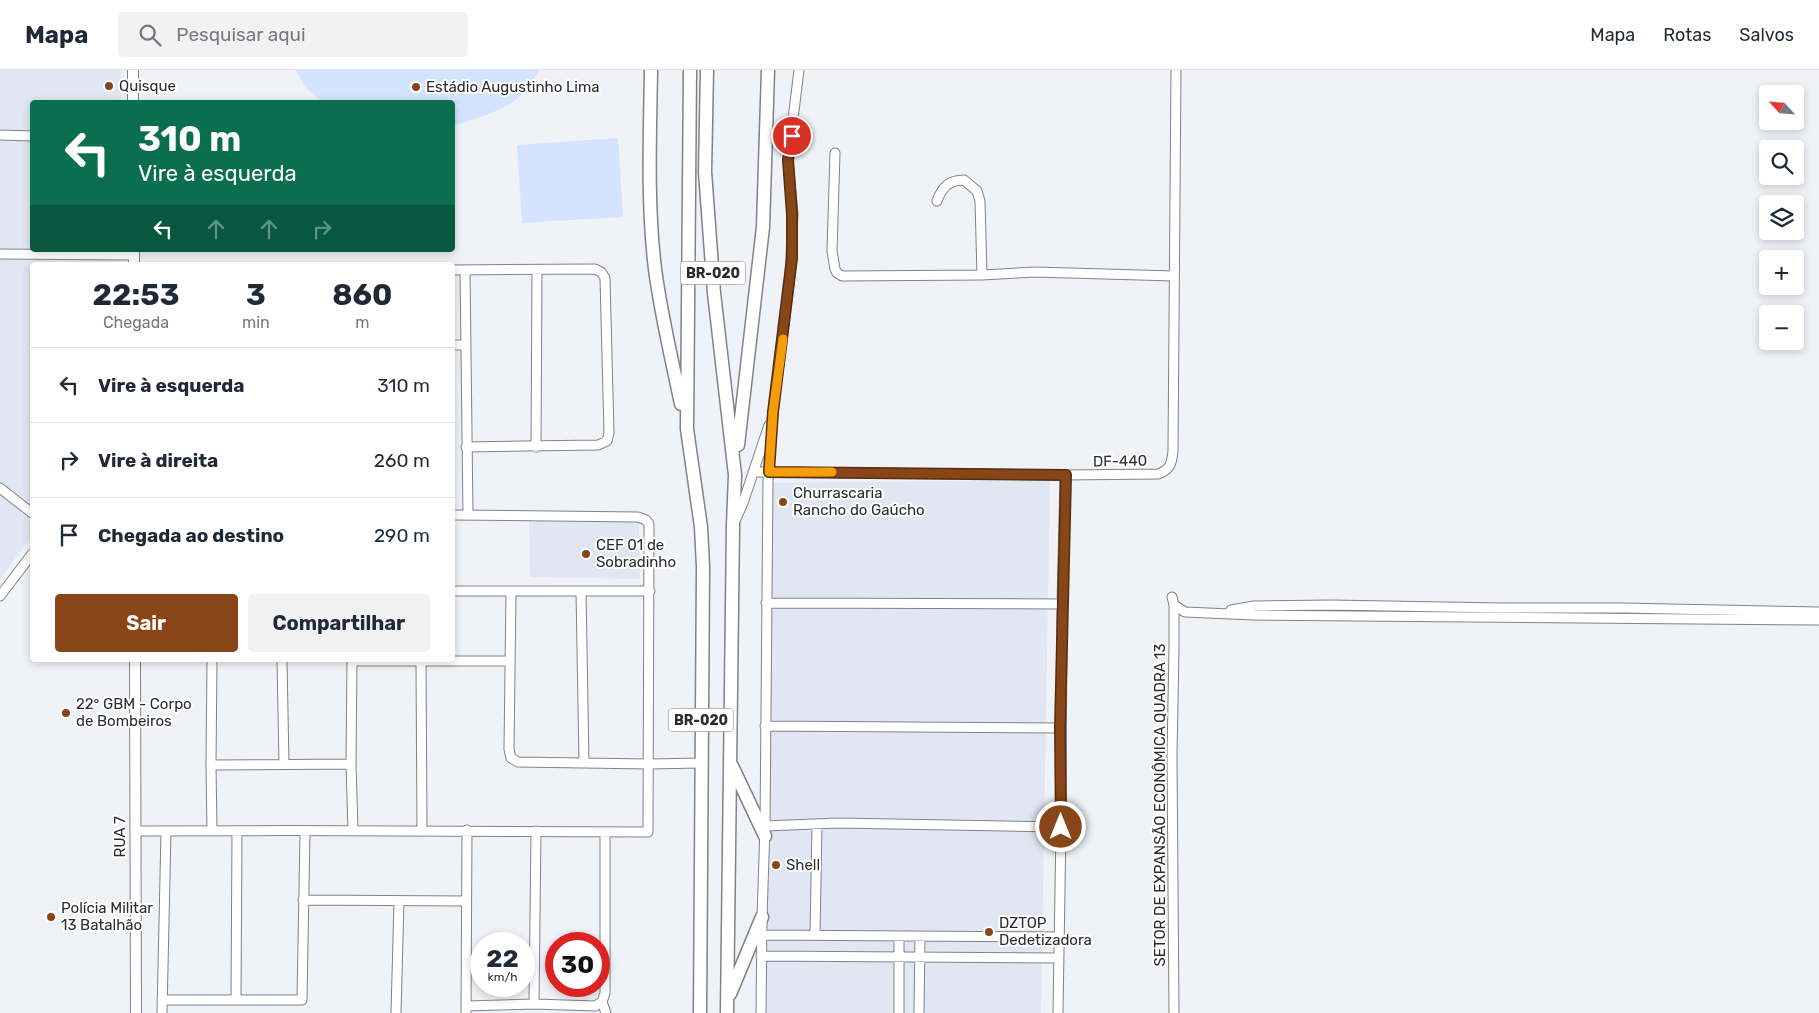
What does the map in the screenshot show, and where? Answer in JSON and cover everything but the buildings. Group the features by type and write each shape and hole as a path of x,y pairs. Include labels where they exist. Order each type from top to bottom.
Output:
{"highway":[{"name":"BR-020","path":"650,70 650,182 655,269 664,323 687,429 701,527 703,567 700,1013"},
{"name":"BR-020","path":"687,429 690,70"},
{"name":"BR-020","path":"707,70 705,172 714,293 735,475"},
{"name":"BR-020","path":"727,1007 735,475 763,227 768,70"},
{"path":"730,762 765,831"},
{"path":"727,1007 762,917"}],"main road":[{"path":"133,70 133,100"},
{"name":"RUA 7","path":"135,662 136,1013"}],"street":[{"path":"761,1013 769,472 773,412 790,276 792,214 788,160 799,70"},
{"path":"835,153 833,264 838,273 848,277 982,275 1035,272 1174,276 1176,70"},
{"path":"0,136 30,136"},
{"path":"937,201 941,191 948,184 956,180 964,180 977,191 980,201 982,275"},
{"path":"0,254 134,257"},
{"path":"455,270 595,270 601,272 605,278 610,432 607,441 598,445 466,447"},
{"path":"465,270 468,515"},
{"path":"536,447 537,270"},
{"name":"DF-440","path":"753,472 1158,474 1168,469 1174,451 1174,276"},
{"path":"455,345 466,345"},
{"path":"733,525 743,503 773,412"},
{"path":"1058,1013 1061,827 1060,728 1066,475"},
{"path":"0,488 30,511"},
{"path":"135,831 305,832 467,830 648,832 650,530 646,520 638,517 455,515"},
{"path":"0,596 30,557"},
{"path":"455,591 650,591"},
{"path":"511,591 509,749 511,758 518,762 701,763"},
{"path":"581,591 584,763"},
{"name":"SETOR DE EXPANSÃO ECONÔMICA QUADRA 13","path":"1174,1013 1173,601 1185,612 1221,612"},
{"path":"766,604 1062,604"},
{"path":"1221,612 1254,606 1331,605 1819,612"},
{"path":"1221,612 1262,615 1819,620"},
{"path":"455,660 510,661"},
{"path":"212,662 210,765 212,831"},
{"path":"282,662 284,764"},
{"path":"352,662 351,764 353,831"},
{"path":"421,662 422,830"},
{"path":"765,726 1060,728"},
{"path":"210,765 351,764"},
{"path":"765,831 818,824 1061,827"},
{"path":"815,935 818,824"},
{"path":"467,830 466,1009 534,1004 595,1006 602,1002"},
{"path":"162,1013 166,831"},
{"path":"236,1000 237,831"},
{"path":"534,1004 536,831"},
{"path":"162,1000 302,1000 305,832"},
{"path":"605,832 605,993 602,1002 606,1013"},
{"path":"304,900 466,901"},
{"path":"396,1013 399,901"},
{"path":"762,935 1058,937"},
{"path":"899,936 899,1013"},
{"path":"920,937 920,1013"},
{"path":"762,956 1058,958"}],"shaded area":[{"path":"0,70 121,70 121,100 30,100 30,252 121,252 121,262 30,262 30,539 0,579"},
{"name":"Estádio Augustinho Lima","path":"296,70 539,70 532,83 523,93 503,108 455,125 455,100 320,100 305,87"},
{"path":"618,138 623,217 522,223 517,145"},
{"path":"1050,480 1041,1013 762,1013 764,483"},
{"path":"529,520 639,521 640,579 530,577"}],"slow traffic":[{"path":"783,339 773,412 769,472 832,472"}],"place":[{"name":"Quisque","path":"109,86"},
{"name":"Estádio Augustinho Lima","path":"416,87"},
{"name":"Churrascaria Rancho do Gaúcho","path":"783,502"},
{"name":"CEF 01 de Sobradinho","path":"586,554"},
{"name":"22° GBM - Corpo de Bombeiros","path":"66,713"},
{"name":"Shell","path":"776,865"},
{"name":"Polícia Militar 13 Batalhão","path":"51,917"},
{"name":"DZTOP Dedetizadora","path":"989,932"}],"route":[{"path":"792,136 788,173 792,214 792,258 773,412 769,472 1066,475 1060,728 1061,827"}]}
